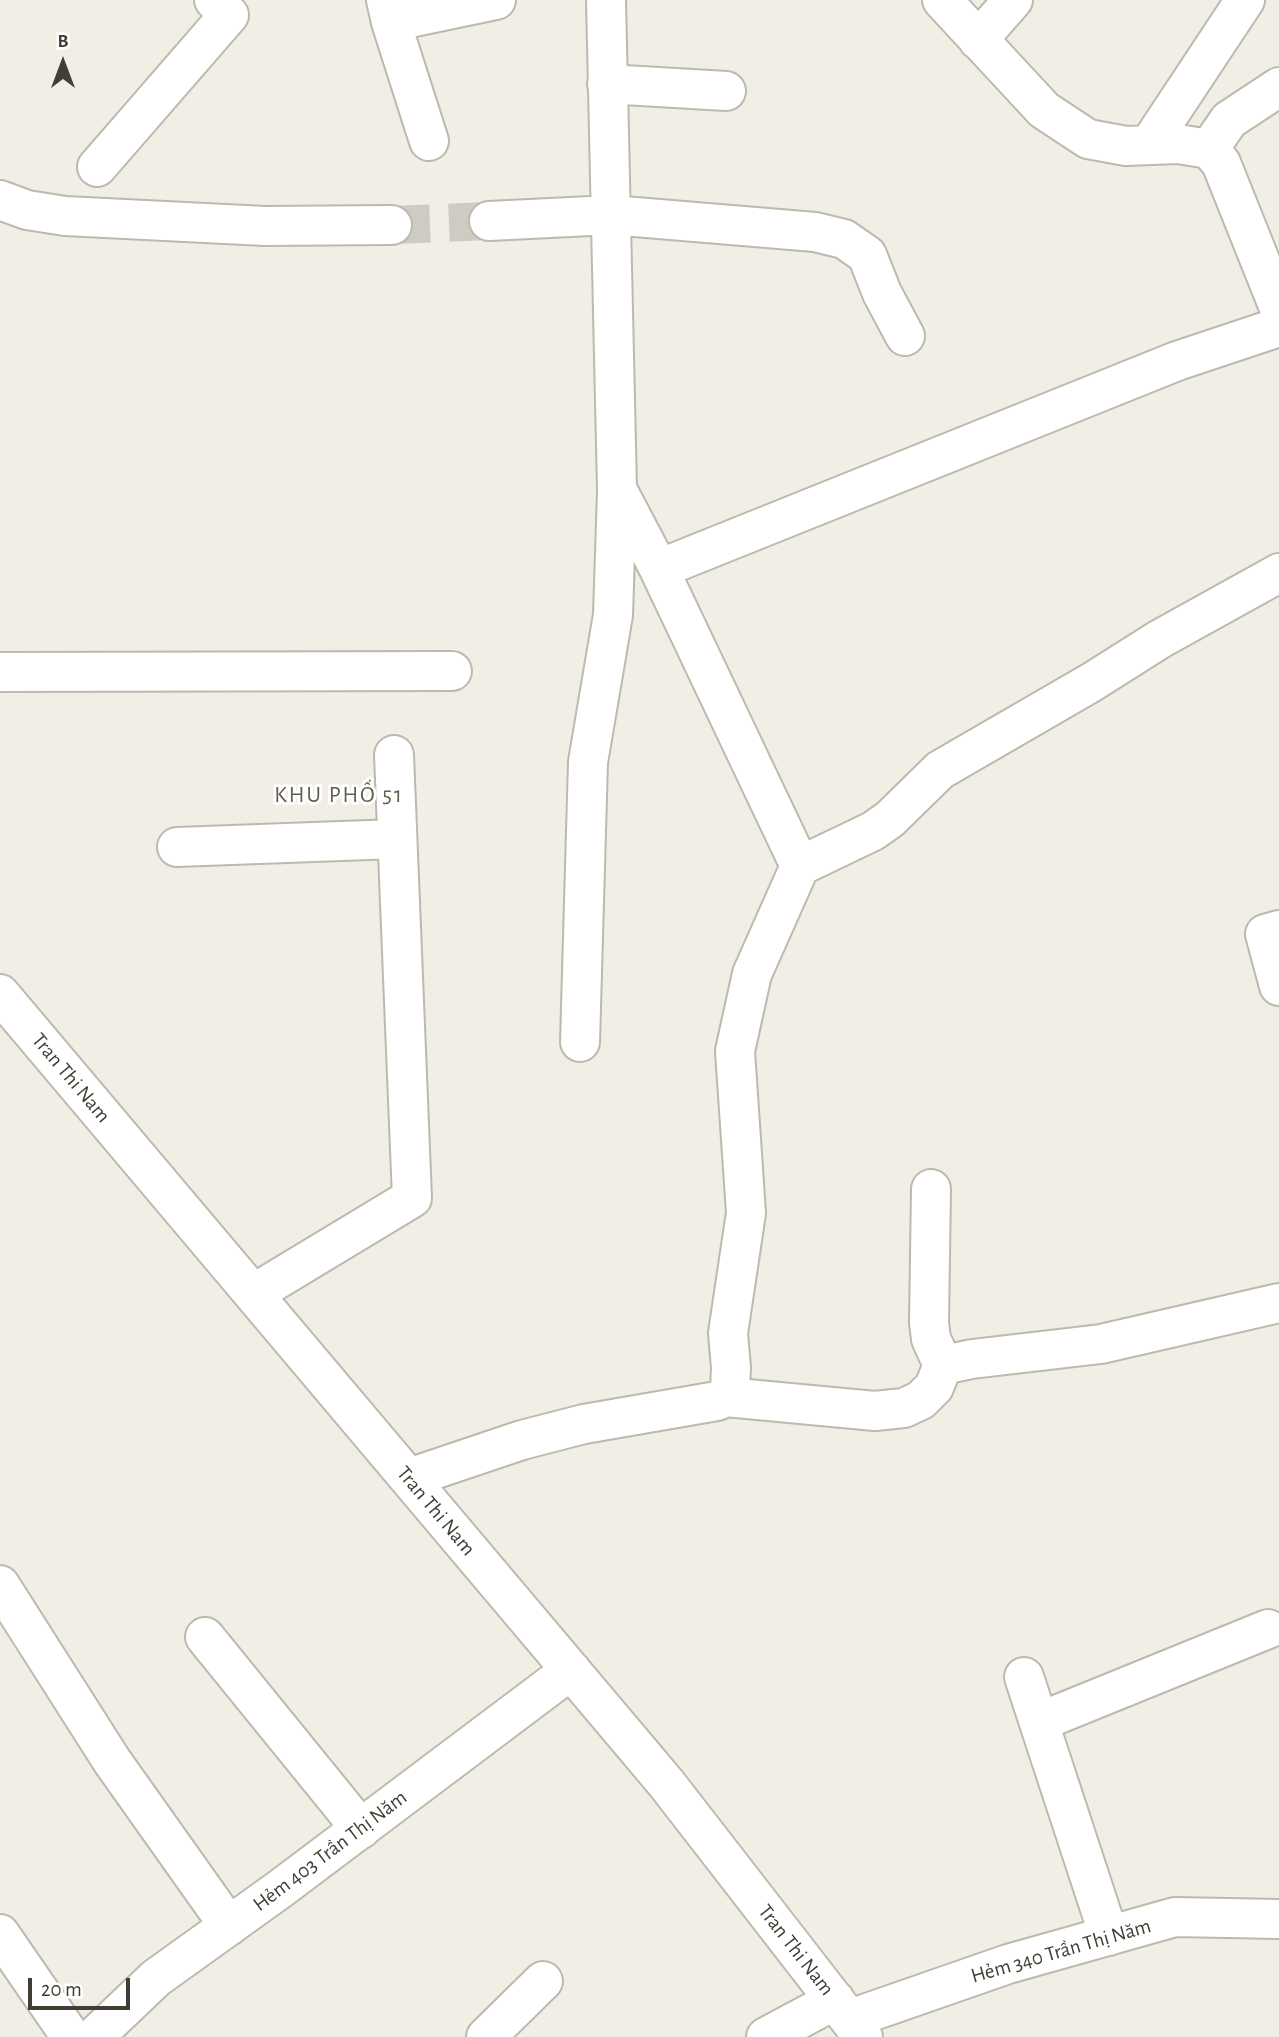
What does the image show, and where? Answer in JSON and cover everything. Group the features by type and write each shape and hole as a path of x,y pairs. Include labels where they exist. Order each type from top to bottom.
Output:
{"street":[{"path":"97,167 229,15 214,0"},
{"path":"429,141 388,11 496,0"},
{"path":"579,1042 588,762 613,615 617,489 606,0"},
{"path":"942,0 1044,110 1088,139 1126,146 1178,144 1209,149 1221,163 1279,307"},
{"path":"978,40 1013,0"},
{"path":"1149,145 1245,0"},
{"path":"607,84 726,90"},
{"path":"1209,149 1229,120 1279,87"},
{"path":"0,200 27,211 65,216 265,226 392,225"},
{"path":"489,221 611,215 815,232 844,239 867,255 882,293 905,336"},
{"path":"659,569 1177,361 1279,327"},
{"path":"617,489 659,569 800,866"},
{"path":"726,1397 730,1389 728,1333 746,1213 735,1051 752,974 800,866 873,831 890,819 940,770 1092,682 1160,639 1279,573"},
{"path":"0,672 452,671"},
{"path":"253,1294 412,1198 394,755"},
{"path":"177,847 396,839"},
{"path":"1279,930 1265,934 1279,986"},
{"name":"Tran Thi Nam","path":"0,993 666,1783 850,2019"},
{"path":"409,1478 522,1440 584,1424 718,1401 726,1397 875,1411 904,1408 921,1400 934,1387 943,1365 931,1339 929,1323 931,1189"},
{"path":"943,1365 972,1359 1101,1344 1279,1303"},
{"path":"0,1585 112,1761 229,1926"},
{"path":"1039,1722 1268,1629"},
{"path":"205,1637 361,1829"},
{"name":"Hẻm 403 Trần Thị Năm","path":"94,2037 156,1978 361,1829 571,1670"},
{"path":"1024,1677 1109,1936"},
{"name":"Hẻm 340 Trần Thị Năm","path":"766,2037 850,2019 1008,1964 1175,1917 1279,1919"},
{"path":"0,1934 71,2037"},
{"path":"486,2037 544,1981"}],"tunnel":[{"path":"392,225 489,221"}],"district":[{"name":"KHU PHỐ 51","path":"339,795"}]}
